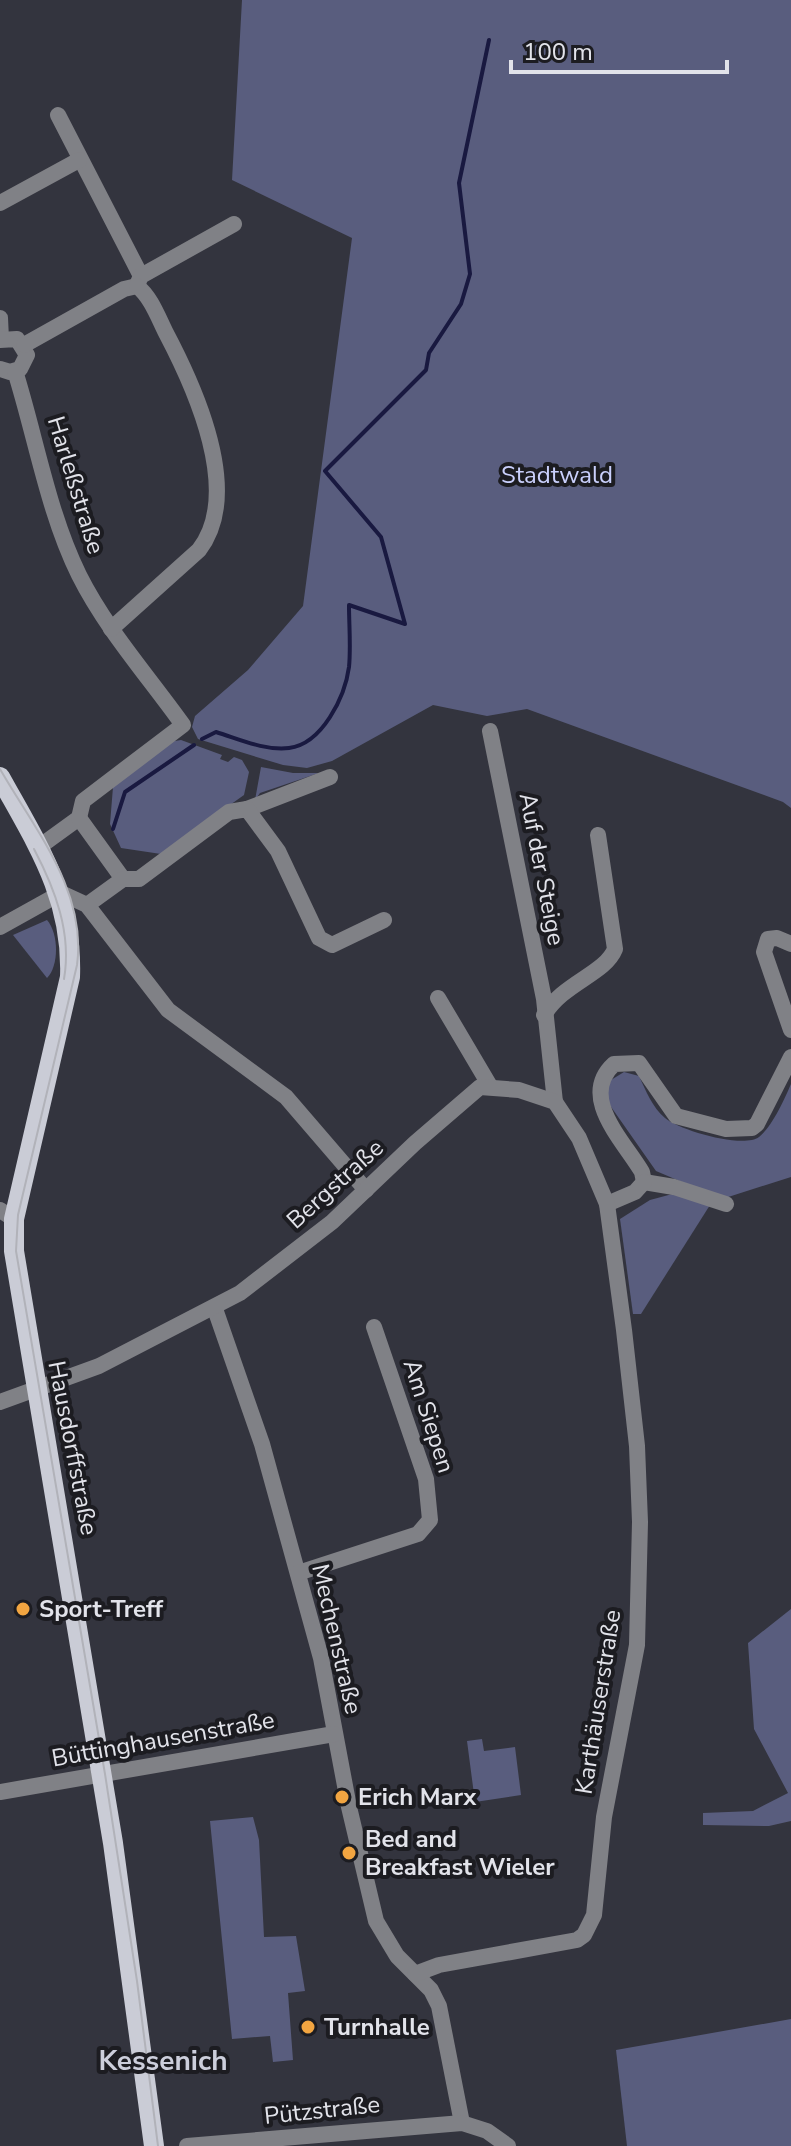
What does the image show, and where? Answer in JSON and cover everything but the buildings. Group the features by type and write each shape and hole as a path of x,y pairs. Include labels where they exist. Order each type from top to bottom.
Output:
{"main road":[{"name":"Hausdorffstraße","path":"0,777 61,893 70,939 70,977 7,1214 34,1390 63,1530 126,1928 154,2146"}],"street":[{"path":"58,115 188,375 209,442 217,505 209,537 199,550 111,629"},
{"path":"0,203 79,160"},
{"path":"24,345 234,224"},
{"path":"0,318 0,340 13,338 24,345 26,360 8,370"},
{"name":"Harleßstraße","path":"8,370 71,555 111,629 183,725 83,801 79,818"},
{"name":"Auf der Steige","path":"490,731 544,999 555,1078 555,1102"},
{"path":"87,905 123,879 139,879 229,812 246,809 330,777"},
{"path":"246,809 278,851 325,945 332,945 384,920"},
{"path":"39,847 79,818 123,879"},
{"path":"544,1016 555,997 605,964 615,949 598,835"},
{"path":"0,927 61,893 87,905 168,1010 286,1097 366,1190"},
{"path":"791,944 777,938 768,939 764,952 791,1030"},
{"path":"438,998 490,1086 537,1094 555,1102 579,1138 607,1204 635,1192 644,1182"},
{"path":"644,1182 642,1172 599,1101 600,1082 614,1064 639,1063 676,1116 738,1129 757,1124 791,1057"},
{"name":"Bergstraße","path":"0,1402 99,1366 215,1309 278,1267 470,1093 490,1086"},
{"path":"644,1182 674,1187 726,1204"},
{"name":"Karthäuserstraße","path":"415,1974 439,1965 566,1944 584,1935 594,1915 604,1817 637,1645 640,1522 637,1446 607,1204"},
{"name":"Mechenstraße","path":"215,1309 262,1444 321,1658 334,1734 376,1921 397,1956 431,1990 443,2018 462,2123"},
{"name":"Am Siepen","path":"298,1573 418,1534 430,1520 426,1479 374,1327"},
{"name":"Büttinghausenstraße","path":"0,1792 334,1734"},
{"path":"462,2123 487,2131 508,2146"},
{"name":"Pützstraße","path":"187,2146 462,2123"}],"green space":[{"name":"Stadtwald","path":"242,0 791,0 791,808 783,802 527,709 487,716 433,705 332,761 307,768 283,765 198,739 192,727 195,716 248,670 303,606 352,238 232,180"},
{"path":"181,740 222,755 220,759 228,762 234,757 242,760 249,772 244,795 161,854 121,848 110,824 113,787 169,742"},
{"path":"261,767 293,773 319,773 260,793 255,800"},
{"path":"47,920 54,933 56,950 54,966 47,978 13,935"},
{"path":"624,1072 639,1076 656,1109 672,1123 711,1136 740,1141 751,1140 764,1133 791,1084 791,1177 722,1199 656,1171 609,1104 606,1093 611,1080"},
{"path":"676,1193 710,1205 641,1314 633,1314 620,1219 650,1200"},
{"path":"791,1609 791,1821 769,1826 703,1825 703,1813 753,1811 788,1793 754,1729 748,1643"},
{"path":"482,1739 484,1751 515,1747 521,1795 475,1802 467,1741"},
{"path":"253,1817 259,1840 264,1937 296,1936 305,1991 288,1993 293,2060 273,2062 270,2036 232,2039 210,1821"},
{"path":"791,2019 791,2146 627,2146 616,2050"}],"waterway":[{"path":"202,739 216,732 271,748 301,745 321,729 343,692 350,659 349,605 405,624 381,537 325,471 426,370 429,353 461,304 470,274 459,183 489,40"},
{"path":"113,829 125,792 194,745"}],"tram line":[{"path":"0,769 55,862 74,912 78,938 77,965 18,1215 16,1251 105,1774 137,1981 158,2146"},
{"path":"34,849 49,880 64,928 64,979"}],"place":[{"name":"Sport-Treff","path":"23,1609"},
{"name":"Erich Marx","path":"342,1797"},
{"name":"Bed and Breakfast Wieler","path":"349,1853"},
{"name":"Turnhalle","path":"308,2027"}],"district":[{"name":"Kessenich","path":"163,2061"}]}
